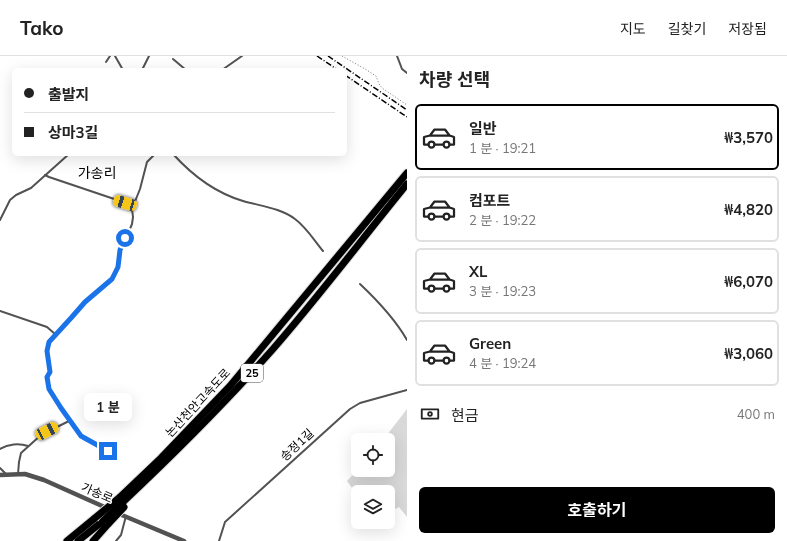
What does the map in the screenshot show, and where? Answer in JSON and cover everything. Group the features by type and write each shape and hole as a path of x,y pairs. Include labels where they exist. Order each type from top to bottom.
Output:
{"highway":[{"name":"논산천안고속도로","path":"67,541 95,518 123,501 145,482 175,453 250,374 283,337 407,173"},
{"name":"논산천안고속도로","path":"78,541 106,522 161,458 230,386 365,230 407,184"},
{"path":"94,541 106,522"}],"street":[{"name":"가송로","path":"0,476 7,474 25,474 44,480 184,541"}],"lane":[{"path":"106,62 110,56"},
{"path":"115,56 122,68"},
{"path":"143,68 150,56"},
{"path":"225,68 242,56"},
{"path":"397,56 402,69 407,73"},
{"path":"173,59 184,68"},
{"path":"0,220 10,200 16,195 31,188 67,156"},
{"path":"108,451 84,439 69,421 49,389 47,377 50,372 47,351 49,342 85,302 112,279 118,267 120,250 132,224 133,206 140,189 147,162 153,156"},
{"path":"175,156 202,181 220,192 242,201 284,212 295,218 323,251"},
{"path":"45,174 49,177 133,206"},
{"path":"360,284 385,310 400,328 407,340"},
{"path":"0,311 47,327 56,335"},
{"name":"송정1길","path":"219,541 225,522 350,409 360,403 407,390"},
{"path":"18,474 18,462 21,453 41,435 69,421"},
{"path":"0,449 4,446 13,444 28,447"},
{"path":"0,468 7,474"},
{"path":"116,541 121,535 126,516"}],"path":[{"path":"342,56 376,76 382,88 407,105"}],"shaded area":[{"path":"407,409 407,517 399,507 395,509 395,485 351,485 351,486 347,481 351,477 395,477 395,433 388,433"}],"railway":[{"path":"317,56 335,68"},
{"path":"328,56 346,68"},
{"path":"347,69 407,110"},
{"path":"347,76 407,117"}],"district":[{"name":"가송리","path":"97,173"}],"route":[{"path":"108,451 81,436 69,421 49,389 47,377 50,372 47,351 49,342 85,302 112,279 118,267 120,250 125,238"}]}
